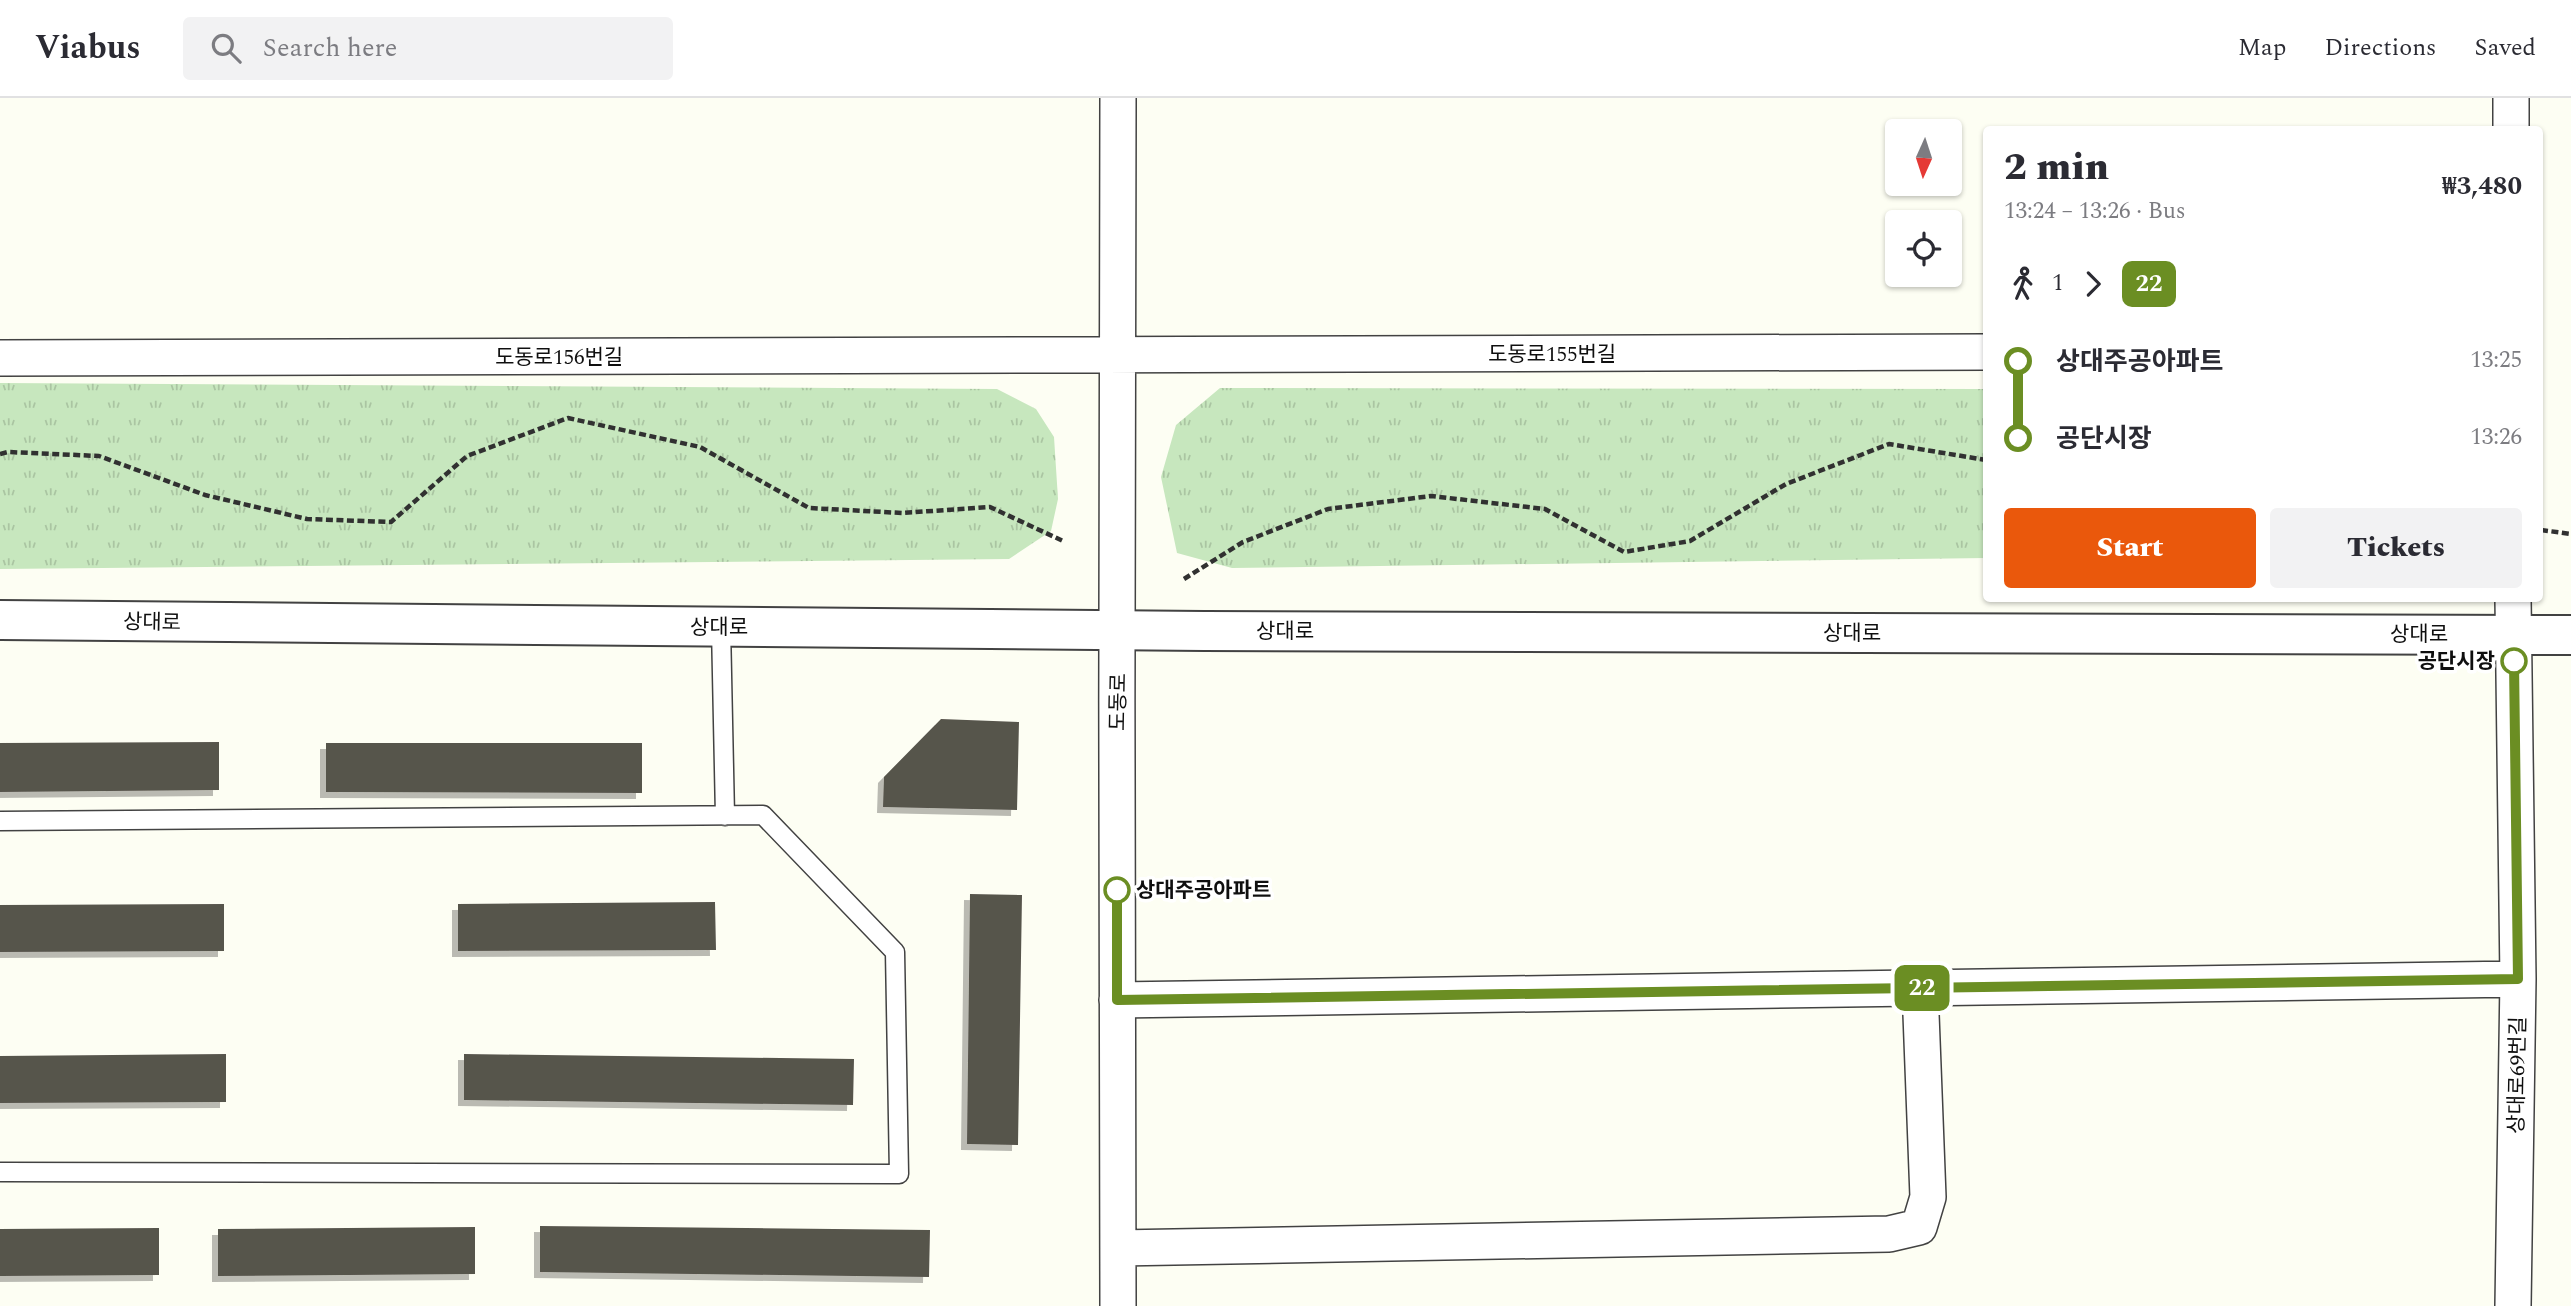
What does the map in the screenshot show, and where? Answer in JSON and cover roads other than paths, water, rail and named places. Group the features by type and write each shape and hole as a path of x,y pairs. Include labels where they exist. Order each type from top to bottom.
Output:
{"street":[{"name":"도동로","path":"1118,98 1118,1306"},
{"path":"2511,98 2511,126"},
{"name":"도동로155번길","path":"1118,356 1983,352"},
{"name":"도동로156번길","path":"0,358 1118,356"},
{"name":"상대로","path":"0,621 1119,629 2513,616 2571,635"},
{"name":"상대로69번길","path":"2513,616 2518,979 2513,1306"},
{"path":"1117,1000 2518,979"},
{"path":"1118,1248 1889,1234 1919,1227 1928,1197 1920,988"}],"lane":[{"path":"721,627 725,816"},
{"path":"0,821 763,815 895,952 899,1174 0,1172"}],"place":[{"name":"공단시장","path":"2514,661"},
{"name":"상대주공아파트","path":"1117,890"}]}
